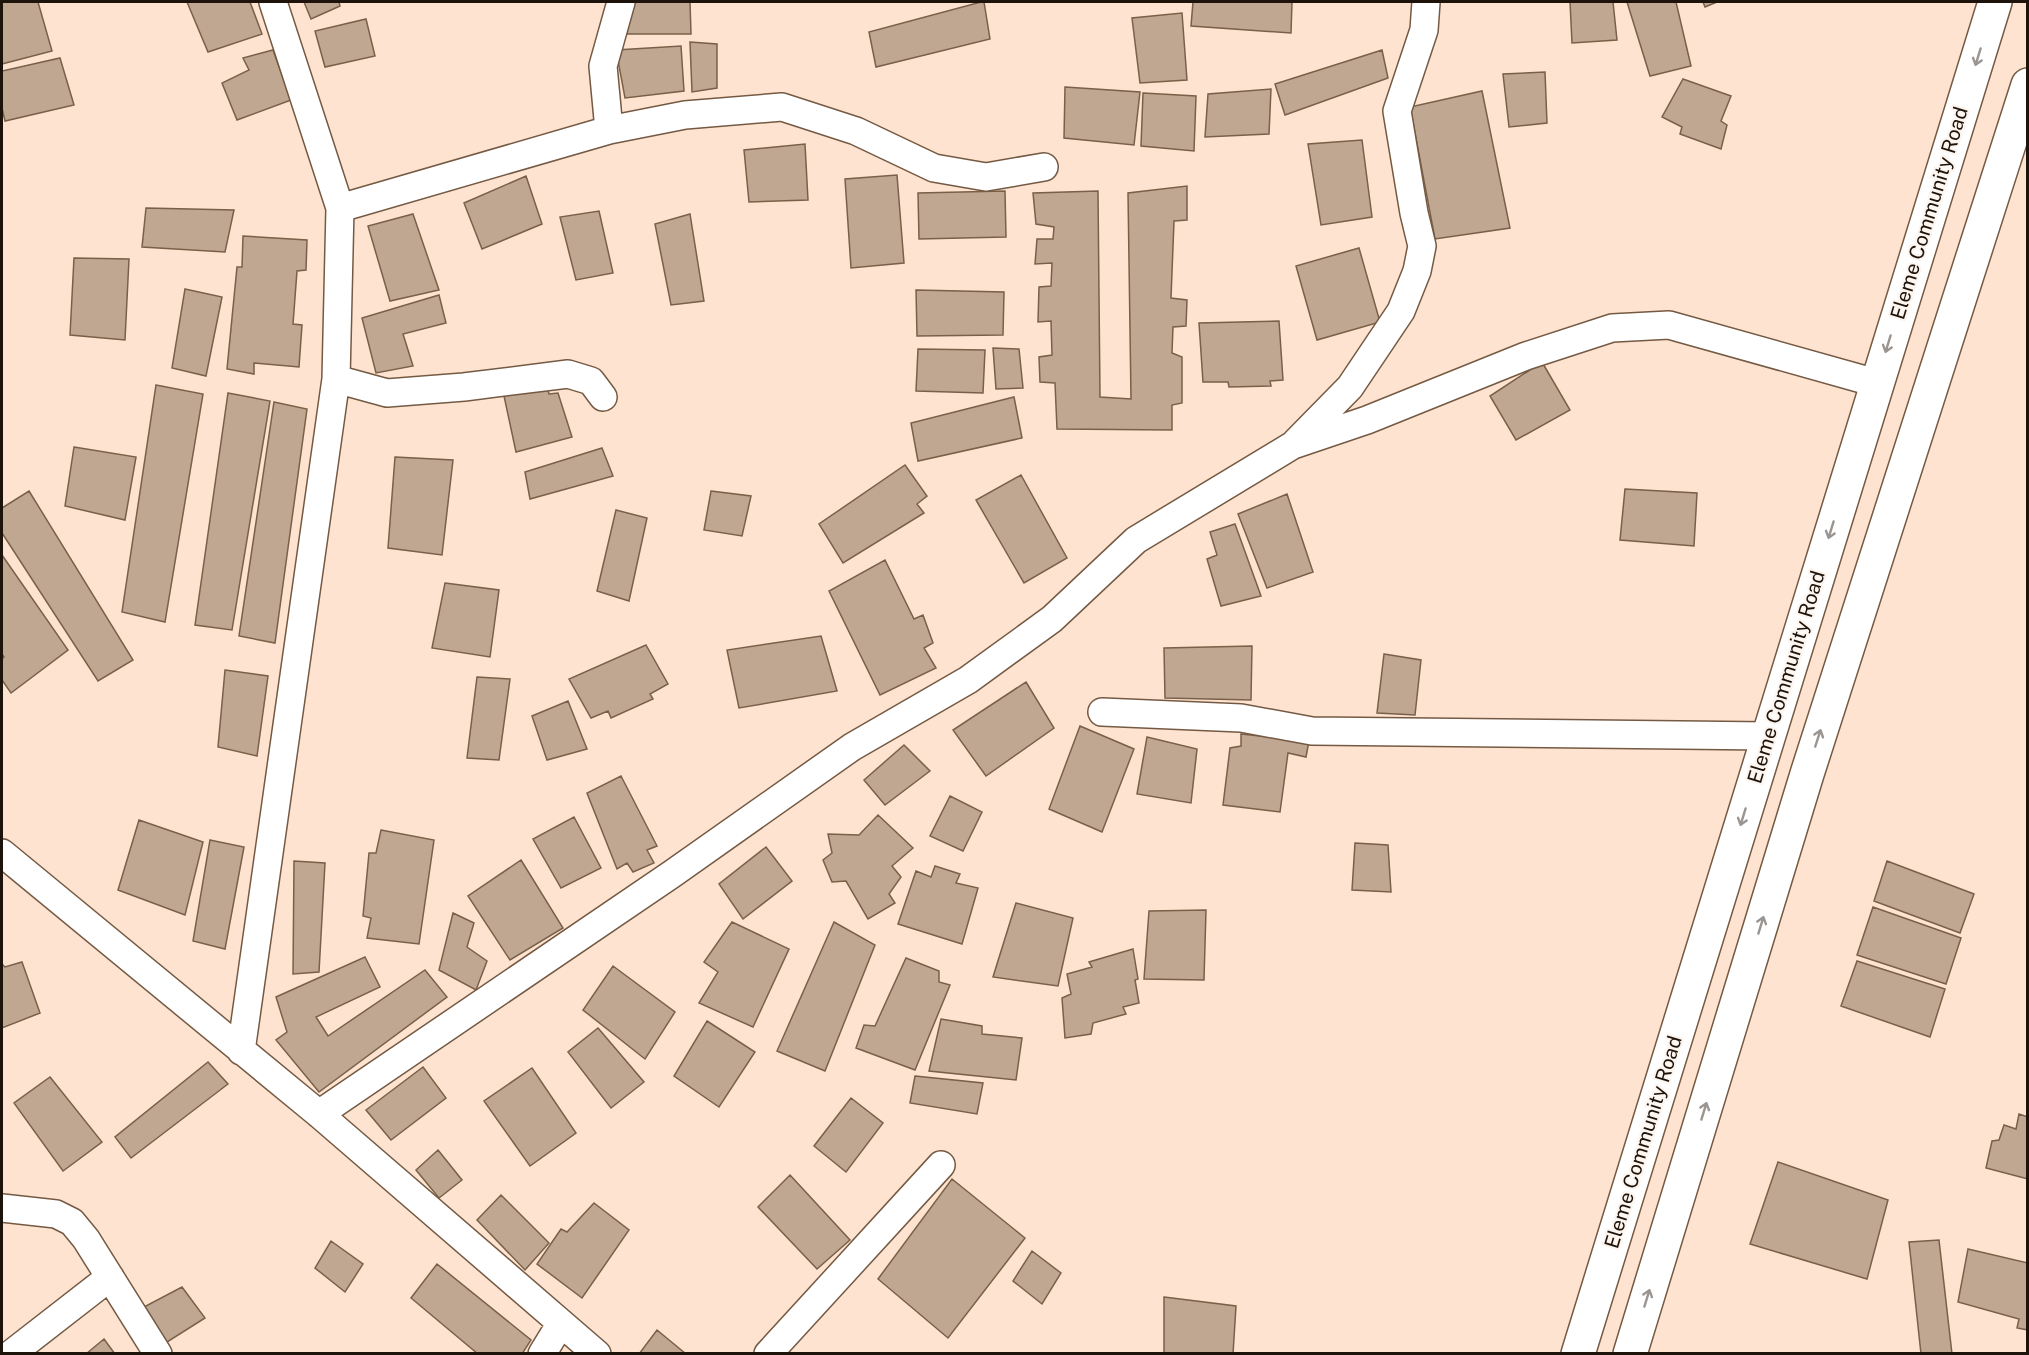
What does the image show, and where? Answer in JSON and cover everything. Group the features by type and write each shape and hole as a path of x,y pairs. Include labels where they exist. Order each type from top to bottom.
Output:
{"main road":[{"name":"Eleme Community Road","path":"1578,1353 1995,2"},
{"path":"1630,1353 1807,774 2028,85"}],"street":[{"path":"241,1051 336,379 339,208 273,2"},
{"path":"609,130 603,66 621,2"},
{"path":"1293,445 1350,387 1401,311 1417,271 1422,246 1414,213 1397,111 1424,30 1426,2"},
{"path":"339,208 609,130 685,115 782,107 856,131 934,168 986,177 1044,167"},
{"path":"320,1114 662,881 852,747 968,680 1052,619 1136,540 1293,445 1367,420 1526,356 1612,328 1669,325 1876,383"},
{"path":"336,379 387,393 464,387 568,374 591,381 603,397"},
{"path":"1102,712 1241,718 1312,731 1768,736"},
{"path":"2,854 320,1114 597,1353"},
{"path":"768,1353 941,1165"},
{"path":"2,1208 56,1214 72,1222 86,1239 158,1353"},
{"path":"11,1353 110,1277"},
{"path":"542,1353 561,1323"}],"building":[{"path":"2,2 38,2 52,51 2,64"},
{"path":"187,2 250,2 262,34 208,52"},
{"path":"304,2 339,2 340,6 311,19"},
{"path":"629,2 690,2 691,34 627,34"},
{"path":"984,2 990,39 876,67 869,32"},
{"path":"1193,2 1292,2 1291,33 1191,26"},
{"path":"1570,2 1613,2 1617,40 1572,43"},
{"path":"1627,2 1676,2 1691,66 1650,76"},
{"path":"1703,2 1717,2 1705,7"},
{"path":"1182,13 1187,80 1140,83 1132,18"},
{"path":"366,19 375,56 325,67 315,31"},
{"path":"690,42 717,44 717,88 692,92"},
{"path":"681,46 684,91 625,98 616,50"},
{"path":"273,50 291,100 237,120 222,83 249,70 243,58"},
{"path":"1382,50 1388,78 1285,115 1275,84"},
{"path":"60,58 74,105 5,121 2,108 2,71"},
{"path":"1545,72 1547,123 1509,127 1503,74"},
{"path":"1683,79 1731,96 1721,121 1727,125 1721,149 1680,134 1682,127 1662,117"},
{"path":"1065,87 1140,92 1134,145 1064,138"},
{"path":"1271,89 1269,134 1205,137 1208,94"},
{"path":"1482,91 1510,228 1435,239 1410,107"},
{"path":"1143,93 1196,96 1194,151 1141,146"},
{"path":"1362,140 1372,217 1321,225 1308,144"},
{"path":"805,144 808,200 749,202 744,150"},
{"path":"897,175 904,263 851,268 845,179"},
{"path":"526,176 542,224 482,249 464,203"},
{"path":"1187,186 1187,220 1174,221 1171,298 1187,300 1186,326 1173,327 1172,353 1182,357 1182,403 1172,405 1172,430 1057,429 1055,383 1040,382 1039,357 1052,355 1051,321 1038,322 1039,287 1051,286 1052,263 1035,264 1037,239 1053,239 1054,227 1036,224 1033,193 1098,191 1100,397 1131,399 1128,193"},
{"path":"1005,191 1006,237 919,239 918,193"},
{"path":"146,208 234,210 225,252 142,247"},
{"path":"599,211 613,273 576,280 560,217"},
{"path":"413,214 439,290 390,301 368,226"},
{"path":"690,214 704,301 671,305 655,224"},
{"path":"243,236 307,240 306,270 297,271 293,324 302,325 299,367 254,363 254,374 227,369 237,267 242,267"},
{"path":"1359,248 1380,322 1317,340 1296,266"},
{"path":"74,258 129,259 125,340 70,335"},
{"path":"185,289 222,297 206,376 172,368"},
{"path":"916,290 1004,292 1003,335 917,336"},
{"path":"439,295 446,323 403,334 413,366 376,373 362,318"},
{"path":"1279,321 1283,380 1270,381 1271,386 1229,387 1228,382 1203,382 1199,323"},
{"path":"993,348 1019,349 1023,388 996,389"},
{"path":"918,349 985,350 983,393 916,391"},
{"path":"1542,362 1570,410 1516,440 1490,396"},
{"path":"156,385 203,394 165,622 122,612"},
{"path":"547,386 549,394 558,393 572,437 516,452 504,396"},
{"path":"228,393 270,401 232,630 195,625"},
{"path":"1014,397 1022,438 918,461 911,423"},
{"path":"274,402 307,409 275,643 239,636"},
{"path":"74,447 136,457 125,520 65,506"},
{"path":"602,448 613,476 530,499 525,472"},
{"path":"395,457 453,460 442,555 388,548"},
{"path":"905,465 927,496 917,504 924,513 843,563 819,524"},
{"path":"1021,475 1067,558 1024,583 976,500"},
{"path":"1625,489 1697,493 1694,546 1620,540"},
{"path":"29,491 133,660 98,681 2,533 2,508"},
{"path":"711,491 751,496 742,536 704,530"},
{"path":"1287,494 1313,572 1267,588 1238,514"},
{"path":"616,510 647,518 629,601 597,591"},
{"path":"1235,524 1261,596 1221,606 1207,559 1217,555 1210,532"},
{"path":"2,555 68,650 11,693 2,680 2,659 4,657 2,654"},
{"path":"885,560 914,619 923,615 933,643 924,648 936,668 880,695 829,591"},
{"path":"445,583 499,590 490,657 432,648"},
{"path":"821,636 837,691 739,708 727,650"},
{"path":"646,645 668,684 650,694 653,699 611,718 608,711 591,718 569,679"},
{"path":"1252,646 1251,700 1165,698 1164,648"},
{"path":"1384,654 1421,660 1415,715 1377,713"},
{"path":"225,670 268,676 257,756 218,747"},
{"path":"477,677 510,679 499,760 467,758"},
{"path":"1026,682 1054,728 986,776 953,730"},
{"path":"568,701 587,749 547,760 532,716"},
{"path":"1080,726 1134,749 1102,832 1049,809"},
{"path":"1241,734 1309,741 1306,757 1288,753 1280,812 1223,805 1230,748 1241,746"},
{"path":"1147,737 1197,749 1191,803 1137,794"},
{"path":"904,745 930,771 885,805 864,780"},
{"path":"621,776 657,846 647,850 654,863 633,872 627,863 617,869 587,793"},
{"path":"950,796 982,812 963,851 930,836"},
{"path":"878,815 913,848 892,866 901,877 889,894 895,903 868,919 846,881 832,882 823,860 832,853 828,834 859,835"},
{"path":"574,817 601,868 561,888 533,839"},
{"path":"139,820 203,842 185,915 118,890"},
{"path":"381,830 434,840 419,944 367,938 371,918 363,916 369,853 376,853"},
{"path":"210,840 244,847 225,949 193,941"},
{"path":"1355,843 1388,845 1391,892 1352,890"},
{"path":"766,847 792,881 743,919 719,884"},
{"path":"521,860 563,928 510,960 468,896"},
{"path":"294,861 325,863 319,972 293,974"},
{"path":"1887,861 1974,894 1960,933 1874,901"},
{"path":"935,866 960,874 956,883 978,888 962,944 898,924 916,871 931,877"},
{"path":"1016,903 1073,918 1058,986 993,977"},
{"path":"1873,907 1961,938 1946,984 1857,955"},
{"path":"1206,910 1204,980 1144,979 1149,911"},
{"path":"453,913 474,923 467,947 487,961 476,990 439,970"},
{"path":"732,922 789,949 753,1027 699,1003 718,972 704,962"},
{"path":"834,922 875,945 825,1071 777,1051"},
{"path":"1133,949 1139,1003 1123,1007 1126,1014 1093,1023 1091,1034 1065,1038 1062,998 1071,994 1067,974 1092,967 1089,962"},
{"path":"365,957 380,987 316,1017 328,1036 425,970 447,997 319,1092 276,1040 287,1032 276,997"},
{"path":"906,958 939,971 939,982 950,985 915,1070 856,1048 864,1025 875,1026"},
{"path":"1857,961 1945,989 1930,1037 1841,1006"},
{"path":"22,962 40,1013 2,1028 2,964 5,967"},
{"path":"613,966 675,1012 645,1059 583,1010"},
{"path":"941,1019 982,1026 982,1034 1022,1038 1016,1080 929,1071"},
{"path":"707,1021 755,1052 719,1107 674,1076"},
{"path":"598,1028 644,1082 611,1108 568,1052"},
{"path":"208,1062 228,1084 131,1158 115,1137"},
{"path":"423,1067 446,1098 391,1140 366,1110"},
{"path":"532,1068 576,1133 530,1166 484,1101"},
{"path":"915,1076 983,1083 977,1114 910,1103"},
{"path":"50,1077 102,1142 63,1171 14,1103"},
{"path":"851,1098 883,1123 846,1172 814,1146"},
{"path":"2019,1114 2028,1117 2028,1179 1986,1168 1992,1141 1999,1140 2004,1125 2016,1129"},
{"path":"438,1150 462,1180 439,1198 416,1170"},
{"path":"1778,1162 1888,1200 1867,1279 1750,1244"},
{"path":"790,1175 850,1240 817,1269 758,1207"},
{"path":"952,1179 1025,1238 948,1338 878,1279"},
{"path":"501,1195 549,1243 525,1270 477,1220"},
{"path":"594,1203 629,1230 582,1298 537,1264 561,1229 567,1232"},
{"path":"1939,1240 1952,1354 1921,1354 1909,1242"},
{"path":"331,1241 363,1264 345,1292 315,1268"},
{"path":"1968,1249 2028,1263 2028,1330 2017,1328 2019,1319 1958,1302"},
{"path":"1032,1251 1061,1273 1042,1304 1013,1281"},
{"path":"437,1264 531,1340 522,1354 478,1354 411,1298"},
{"path":"182,1287 205,1318 164,1344 142,1308"},
{"path":"1164,1297 1236,1306 1233,1354 1164,1354"},
{"path":"657,1330 686,1354 639,1354"},
{"path":"104,1339 115,1354 86,1354"}]}
